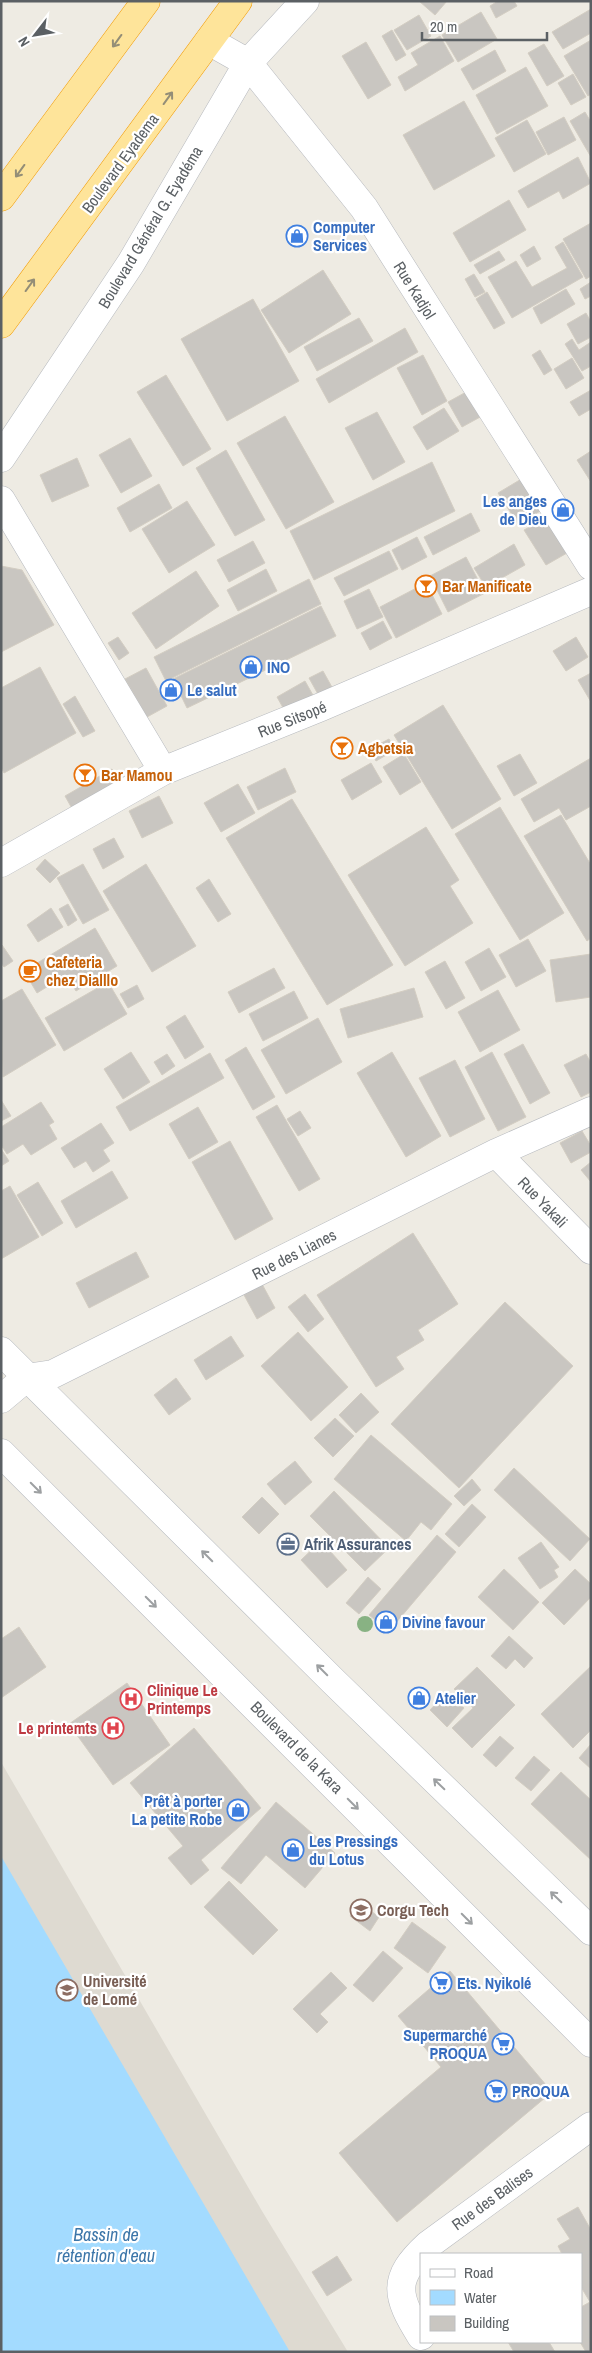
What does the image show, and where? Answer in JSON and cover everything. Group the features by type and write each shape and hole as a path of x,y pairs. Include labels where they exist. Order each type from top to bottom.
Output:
{"highway":[{"path":"1,197 146,1"},
{"name":"Boulevard Eyadema","path":"1,324 238,1"}],"street":[{"name":"Boulevard Général G. Eyadéma","path":"1,458 131,263 248,63 305,1"},
{"name":"Rue Kadjol","path":"209,41 248,63 364,208 591,566"},
{"path":"1,500 163,771"},
{"name":"Rue Sitsopé","path":"1,863 163,771 321,708 591,591"},
{"name":"Rue des Lianes","path":"26,1378 53,1374 496,1153 591,1111"},
{"name":"Rue Yakali","path":"496,1153 591,1250"},
{"path":"1,1351 26,1378 340,1688 591,1931"},
{"path":"1,1398 26,1378"},
{"name":"Boulevard de la Kara","path":"1,1453 591,2043"},
{"name":"Rue des Balises","path":"420,2334 407,2314 400,2294 403,2279 411,2260 428,2245 591,2126"}],"shaded area":[{"name":"Bassin de rétention d'eau","path":"1,1762 262,2211 348,2352 1,2352"}],"water":[{"name":"Bassin de rétention d'eau","path":"1,1856 290,2352 1,2352"}],"building":[{"path":"419,1 447,1 435,15"},
{"path":"498,1 514,1 517,6 496,18 490,6"},
{"path":"591,9 591,33 563,49 552,32"},
{"path":"481,12 497,39 458,62 442,35"},
{"path":"419,15 431,36 407,50 394,30"},
{"path":"392,30 406,55 396,61 382,36"},
{"path":"440,36 454,61 405,91 398,77 418,65 411,53"},
{"path":"591,40 591,94 588,96 564,56"},
{"path":"366,42 391,85 368,99 342,56"},
{"path":"544,44 564,76 547,86 528,53"},
{"path":"495,50 506,71 473,90 461,69"},
{"path":"526,67 548,106 497,134 476,95"},
{"path":"573,74 586,97 571,105 558,83"},
{"path":"464,101 495,156 434,190 403,135"},
{"path":"585,112 591,122 591,157 570,121"},
{"path":"564,117 576,140 548,155 536,132"},
{"path":"527,120 546,154 514,172 495,138"},
{"path":"578,157 591,183 563,199 559,191 528,208 518,191"},
{"path":"509,200 526,230 470,262 453,233"},
{"path":"591,223 591,276 586,279 563,239"},
{"path":"563,242 583,277 512,318 488,277 516,261 532,287 567,268 555,247"},
{"path":"534,246 541,259 527,267 520,255"},
{"path":"499,251 505,260 480,274 474,265"},
{"path":"323,270 351,314 289,353 261,310"},
{"path":"474,274 485,292 475,297 465,279"},
{"path":"591,282 591,296 585,299 580,289"},
{"path":"566,289 575,304 541,324 533,308"},
{"path":"487,292 505,323 494,329 476,299"},
{"path":"253,299 299,381 227,421 181,339"},
{"path":"586,313 591,322 591,337 578,344 567,324"},
{"path":"359,318 373,341 317,371 304,347"},
{"path":"405,328 418,352 329,403 316,379"},
{"path":"572,339 579,350 591,342 591,366 582,371 565,344"},
{"path":"540,350 552,370 544,375 532,355"},
{"path":"423,355 447,401 422,415 397,368"},
{"path":"572,358 584,378 566,389 554,369"},
{"path":"166,375 211,449 183,466 137,392"},
{"path":"591,390 591,409 579,416 570,402"},
{"path":"468,391 482,416 462,427 448,402"},
{"path":"444,408 459,431 427,450 413,427"},
{"path":"377,412 405,462 373,480 345,428"},
{"path":"285,416 334,502 286,529 237,443"},
{"path":"130,438 152,476 121,493 99,455"},
{"path":"226,450 265,520 235,536 196,468"},
{"path":"591,451 591,482 577,460"},
{"path":"77,458 89,486 52,502 40,475"},
{"path":"432,462 455,511 314,580 290,531"},
{"path":"523,478 542,510 518,524 498,493"},
{"path":"159,484 172,508 130,532 117,508"},
{"path":"187,501 215,545 169,573 142,529"},
{"path":"471,513 480,531 433,555 424,537"},
{"path":"546,518 567,553 546,565 524,530"},
{"path":"417,537 427,557 402,570 392,550"},
{"path":"253,541 265,563 229,582 217,560"},
{"path":"514,544 525,565 486,587 474,568"},
{"path":"389,551 398,569 344,596 334,578"},
{"path":"466,557 485,593 448,612 430,576"},
{"path":"1,566 22,570 54,625 1,652"},
{"path":"266,569 277,591 238,611 227,590"},
{"path":"196,571 219,606 156,649 132,613"},
{"path":"309,579 321,604 166,681 154,657"},
{"path":"426,583 442,614 396,638 380,607"},
{"path":"369,589 383,617 357,629 344,601"},
{"path":"321,606 336,636 187,708 173,679"},
{"path":"383,621 392,638 370,650 361,633"},
{"path":"118,637 129,653 119,660 108,643"},
{"path":"576,637 588,657 566,671 553,651"},
{"path":"40,667 76,733 4,773 1,767 1,688"},
{"path":"146,668 167,706 147,717 125,679"},
{"path":"323,671 333,689 319,696 309,678"},
{"path":"591,673 591,702 578,680"},
{"path":"305,681 314,697 286,713 277,697"},
{"path":"75,696 95,731 83,737 63,704"},
{"path":"443,705 501,799 452,829 394,735"},
{"path":"389,739 395,750 376,761 370,749"},
{"path":"404,754 421,782 400,795 383,767"},
{"path":"520,754 537,783 514,796 497,766"},
{"path":"591,758 591,806 566,820 559,808 534,822 521,799"},
{"path":"371,763 382,782 352,800 341,780"},
{"path":"285,768 296,792 258,810 247,787"},
{"path":"112,769 123,786 74,812 65,796"},
{"path":"238,784 255,813 221,832 204,803"},
{"path":"159,796 173,823 142,838 129,811"},
{"path":"292,799 393,965 327,1005 226,838"},
{"path":"500,807 564,913 520,940 455,834"},
{"path":"561,815 591,865 591,938 587,941 524,836"},
{"path":"426,827 459,880 450,886 473,923 405,966 348,875"},
{"path":"114,838 124,857 103,869 93,849"},
{"path":"45,859 60,873 50,883 36,869"},
{"path":"83,864 109,910 83,924 57,878"},
{"path":"146,864 196,946 152,972 103,891"},
{"path":"209,879 231,914 218,922 196,888"},
{"path":"68,904 77,920 68,926 59,909"},
{"path":"51,908 63,927 38,942 27,925"},
{"path":"95,928 117,966 76,991 66,975 37,993 24,971"},
{"path":"528,939 546,971 516,987 499,955"},
{"path":"2,945 13,961 4,967 1,963"},
{"path":"489,948 506,977 481,991 465,962"},
{"path":"591,954 591,997 556,1002 550,960"},
{"path":"445,961 465,998 446,1009 425,972"},
{"path":"274,968 285,988 239,1013 228,992"},
{"path":"108,982 127,1014 64,1051 45,1018"},
{"path":"137,985 144,999 128,1008 120,994"},
{"path":"414,988 423,1017 348,1038 340,1009"},
{"path":"22,989 56,1045 3,1077 1,1001"},
{"path":"498,990 520,1030 480,1052 458,1012"},
{"path":"294,991 308,1018 263,1041 249,1014"},
{"path":"185,1015 204,1047 185,1059 166,1027"},
{"path":"318,1018 342,1062 286,1094 261,1050"},
{"path":"523,1044 550,1093 530,1104 504,1054"},
{"path":"246,1047 275,1097 253,1110 225,1060"},
{"path":"131,1052 150,1082 123,1099 104,1069"},
{"path":"392,1052 441,1136 406,1157 357,1073"},
{"path":"492,1052 526,1117 498,1131 465,1067"},
{"path":"210,1053 224,1078 130,1131 116,1107"},
{"path":"167,1054 175,1066 162,1075 154,1062"},
{"path":"586,1054 591,1063 591,1092 581,1097 564,1065"},
{"path":"455,1060 485,1119 450,1137 419,1078"},
{"path":"1,1100 11,1116 1,1121"},
{"path":"41,1102 54,1122 49,1125 57,1139 31,1155 23,1144 7,1154 1,1145 1,1127"},
{"path":"277,1105 320,1179 299,1191 256,1117"},
{"path":"198,1107 218,1142 189,1159 169,1124"},
{"path":"300,1111 311,1128 298,1136 287,1119"},
{"path":"101,1123 114,1143 103,1150 110,1161 93,1172 86,1161 74,1168 61,1148"},
{"path":"582,1131 591,1146 591,1152 571,1163 560,1143"},
{"path":"230,1141 273,1219 235,1240 192,1162"},
{"path":"1,1149 9,1161 1,1166"},
{"path":"591,1162 591,1182 581,1170"},
{"path":"112,1171 128,1198 76,1228 61,1201"},
{"path":"38,1182 63,1223 42,1236 17,1195"},
{"path":"10,1186 39,1237 1,1259 1,1191"},
{"path":"413,1233 458,1304 418,1330 424,1340 396,1357 404,1369 376,1387 317,1295"},
{"path":"136,1252 149,1277 89,1308 76,1283"},
{"path":"262,1284 275,1308 257,1319 244,1295"},
{"path":"305,1294 324,1319 308,1332 288,1307"},
{"path":"505,1302 573,1366 459,1488 391,1424"},
{"path":"298,1332 348,1387 311,1421 261,1366"},
{"path":"231,1336 244,1356 206,1380 194,1360"},
{"path":"176,1378 191,1399 169,1415 154,1395"},
{"path":"361,1393 379,1412 356,1433 339,1415"},
{"path":"335,1418 354,1436 333,1457 314,1438"},
{"path":"371,1435 452,1504 431,1530 421,1522 406,1541 334,1479"},
{"path":"295,1461 312,1482 285,1505 267,1484"},
{"path":"514,1468 590,1539 570,1561 494,1490"},
{"path":"472,1479 481,1490 464,1506 454,1496"},
{"path":"334,1491 389,1548 365,1571 310,1516"},
{"path":"262,1497 279,1514 259,1534 242,1517"},
{"path":"472,1504 486,1517 459,1547 445,1534"},
{"path":"437,1535 456,1552 389,1631 369,1615"},
{"path":"321,1541 347,1570 327,1588 301,1560"},
{"path":"541,1542 559,1567 554,1570 558,1577 540,1589 518,1558"},
{"path":"504,1569 539,1602 513,1630 478,1597"},
{"path":"575,1569 591,1584 591,1597 564,1625 542,1603"},
{"path":"368,1577 381,1589 359,1614 346,1603"},
{"path":"19,1627 46,1667 1,1698 1,1639"},
{"path":"509,1636 533,1658 524,1668 515,1659 506,1669 491,1656"},
{"path":"591,1666 591,1730 573,1748 541,1714"},
{"path":"477,1667 515,1705 472,1748 452,1728 473,1708 454,1689"},
{"path":"127,1683 170,1745 113,1785 69,1724"},
{"path":"447,1692 464,1708 447,1727 430,1710"},
{"path":"194,1728 261,1808 201,1860 209,1870 191,1885 168,1858 183,1846 130,1783"},
{"path":"500,1736 514,1748 496,1767 483,1755"},
{"path":"591,1744 591,1769 579,1758"},
{"path":"534,1756 550,1770 531,1791 515,1778"},
{"path":"561,1772 591,1800 591,1860 531,1804"},
{"path":"276,1802 335,1853 305,1888 266,1855 241,1884 221,1868"},
{"path":"229,1881 278,1930 253,1955 204,1907"},
{"path":"360,1903 379,1917 370,1931 350,1916"},
{"path":"412,1922 446,1947 428,1973 394,1948"},
{"path":"383,1951 403,1968 373,2002 353,1985"},
{"path":"450,1971 552,2092 397,2222 339,2153 441,2067 398,2016"},
{"path":"331,1972 347,1988 320,2014 328,2022 317,2033 293,2009"},
{"path":"578,2207 591,2230 591,2352 586,2352 581,2343 582,2306 590,2302 582,2289 582,2253 562,2253 558,2246 570,2239 557,2219"},
{"path":"337,2256 352,2280 327,2296 312,2272"},
{"path":"509,2343 550,2343 555,2352 514,2352"}],"place":[{"name":"Computer Services","path":"297,236"},
{"name":"Les anges de Dieu","path":"563,510"},
{"name":"Bar Manificate","path":"426,586"},
{"name":"INO","path":"251,667"},
{"name":"Le salut","path":"171,690"},
{"name":"Agbetsia","path":"342,748"},
{"name":"Bar Mamou","path":"85,775"},
{"name":"Cafeteria chez Dialllo","path":"30,971"},
{"name":"Afrik Assurances","path":"288,1544"},
{"name":"Divine favour","path":"386,1622"},
{"name":"Atelier","path":"419,1698"},
{"name":"Clinique Le Printemps","path":"131,1699"},
{"name":"Le printemts","path":"113,1728"},
{"name":"Prêt à porter La petite Robe","path":"238,1810"},
{"name":"Les Pressings du Lotus","path":"293,1850"},
{"name":"Corgu Tech","path":"361,1910"},
{"name":"Ets. Nyikolé","path":"441,1983"},
{"name":"Université de Lomé","path":"67,1990"},
{"name":"Supermarché PROQUA","path":"503,2044"},
{"name":"PROQUA","path":"496,2091"}]}
